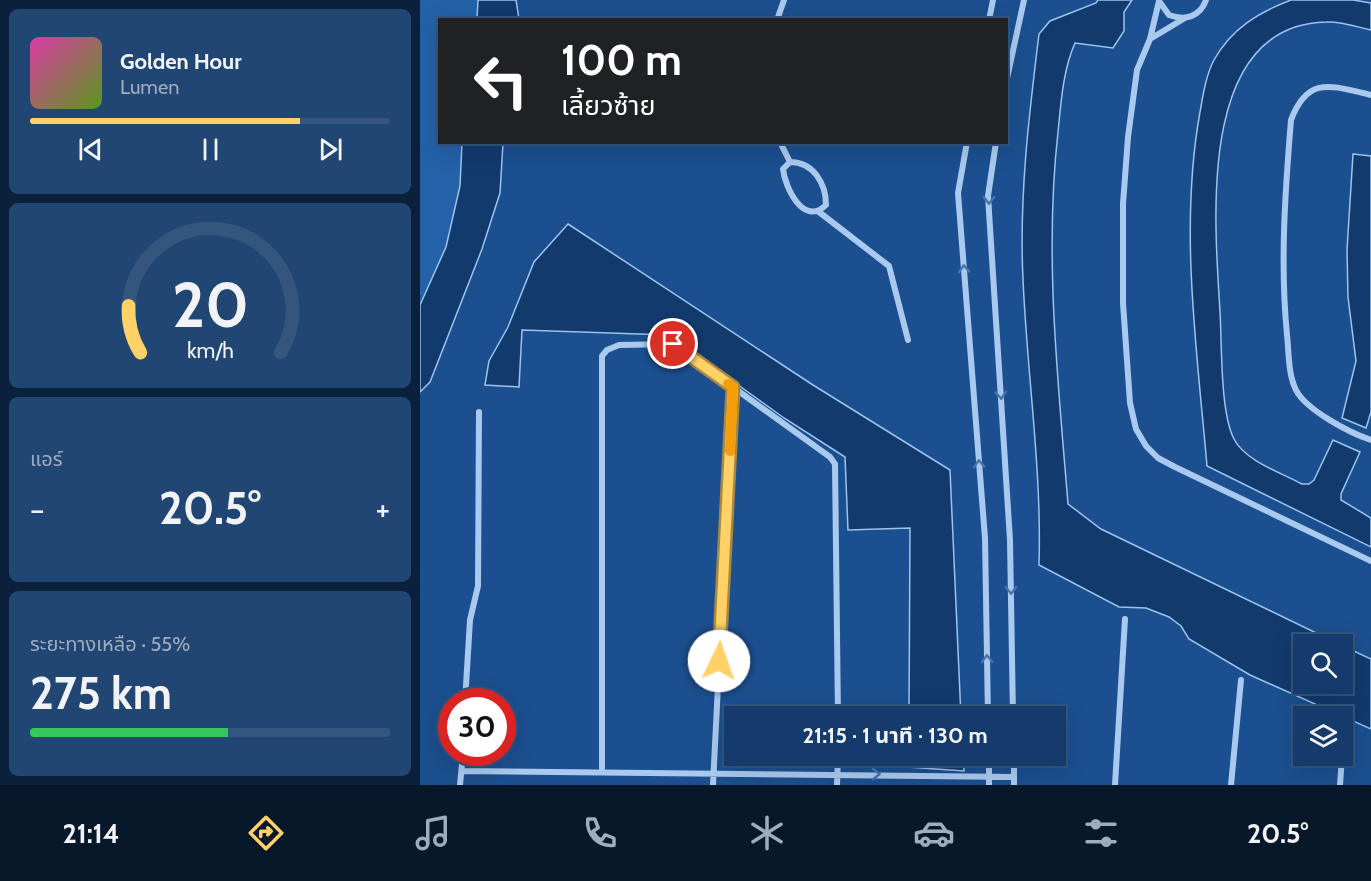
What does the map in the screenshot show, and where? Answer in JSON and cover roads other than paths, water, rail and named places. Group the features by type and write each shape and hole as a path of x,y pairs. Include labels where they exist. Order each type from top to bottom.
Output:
{"street":[{"path":"778,18 783,0"},
{"path":"989,18 993,0"},
{"path":"1008,74 1024,0"},
{"path":"1150,39 1200,11 1206,0"},
{"path":"1159,1 1169,15 1185,18"},
{"path":"1159,1 1150,39 1137,69 1123,204 1123,303 1130,403 1136,429 1152,452 1175,467 1371,561"},
{"path":"1368,439 1335,423 1304,400 1296,391 1292,376 1282,284 1283,220 1291,120 1303,97 1326,85 1371,95"},
{"path":"781,144 790,162"},
{"path":"967,144 958,194 985,538 988,706"},
{"path":"996,144 988,196 1010,540 1013,706"},
{"path":"790,162 806,165 817,174 826,195 826,205 819,212 812,213 804,209 789,191 783,169 790,162"},
{"path":"819,212 889,266 908,340"},
{"path":"602,770 602,356 607,350 619,345 673,344 830,457 835,464 837,706"},
{"path":"713,785 733,387"},
{"path":"466,688 470,620 478,586 479,412"},
{"path":"1115,785 1125,619"},
{"path":"1231,785 1241,680"},
{"path":"460,785 462,766"},
{"path":"837,785 838,766"},
{"path":"989,766 989,785"},
{"path":"1014,766 1014,785"},
{"path":"1340,785 1341,766"},
{"path":"462,771 602,770 713,775 989,775 1014,777"}]}
